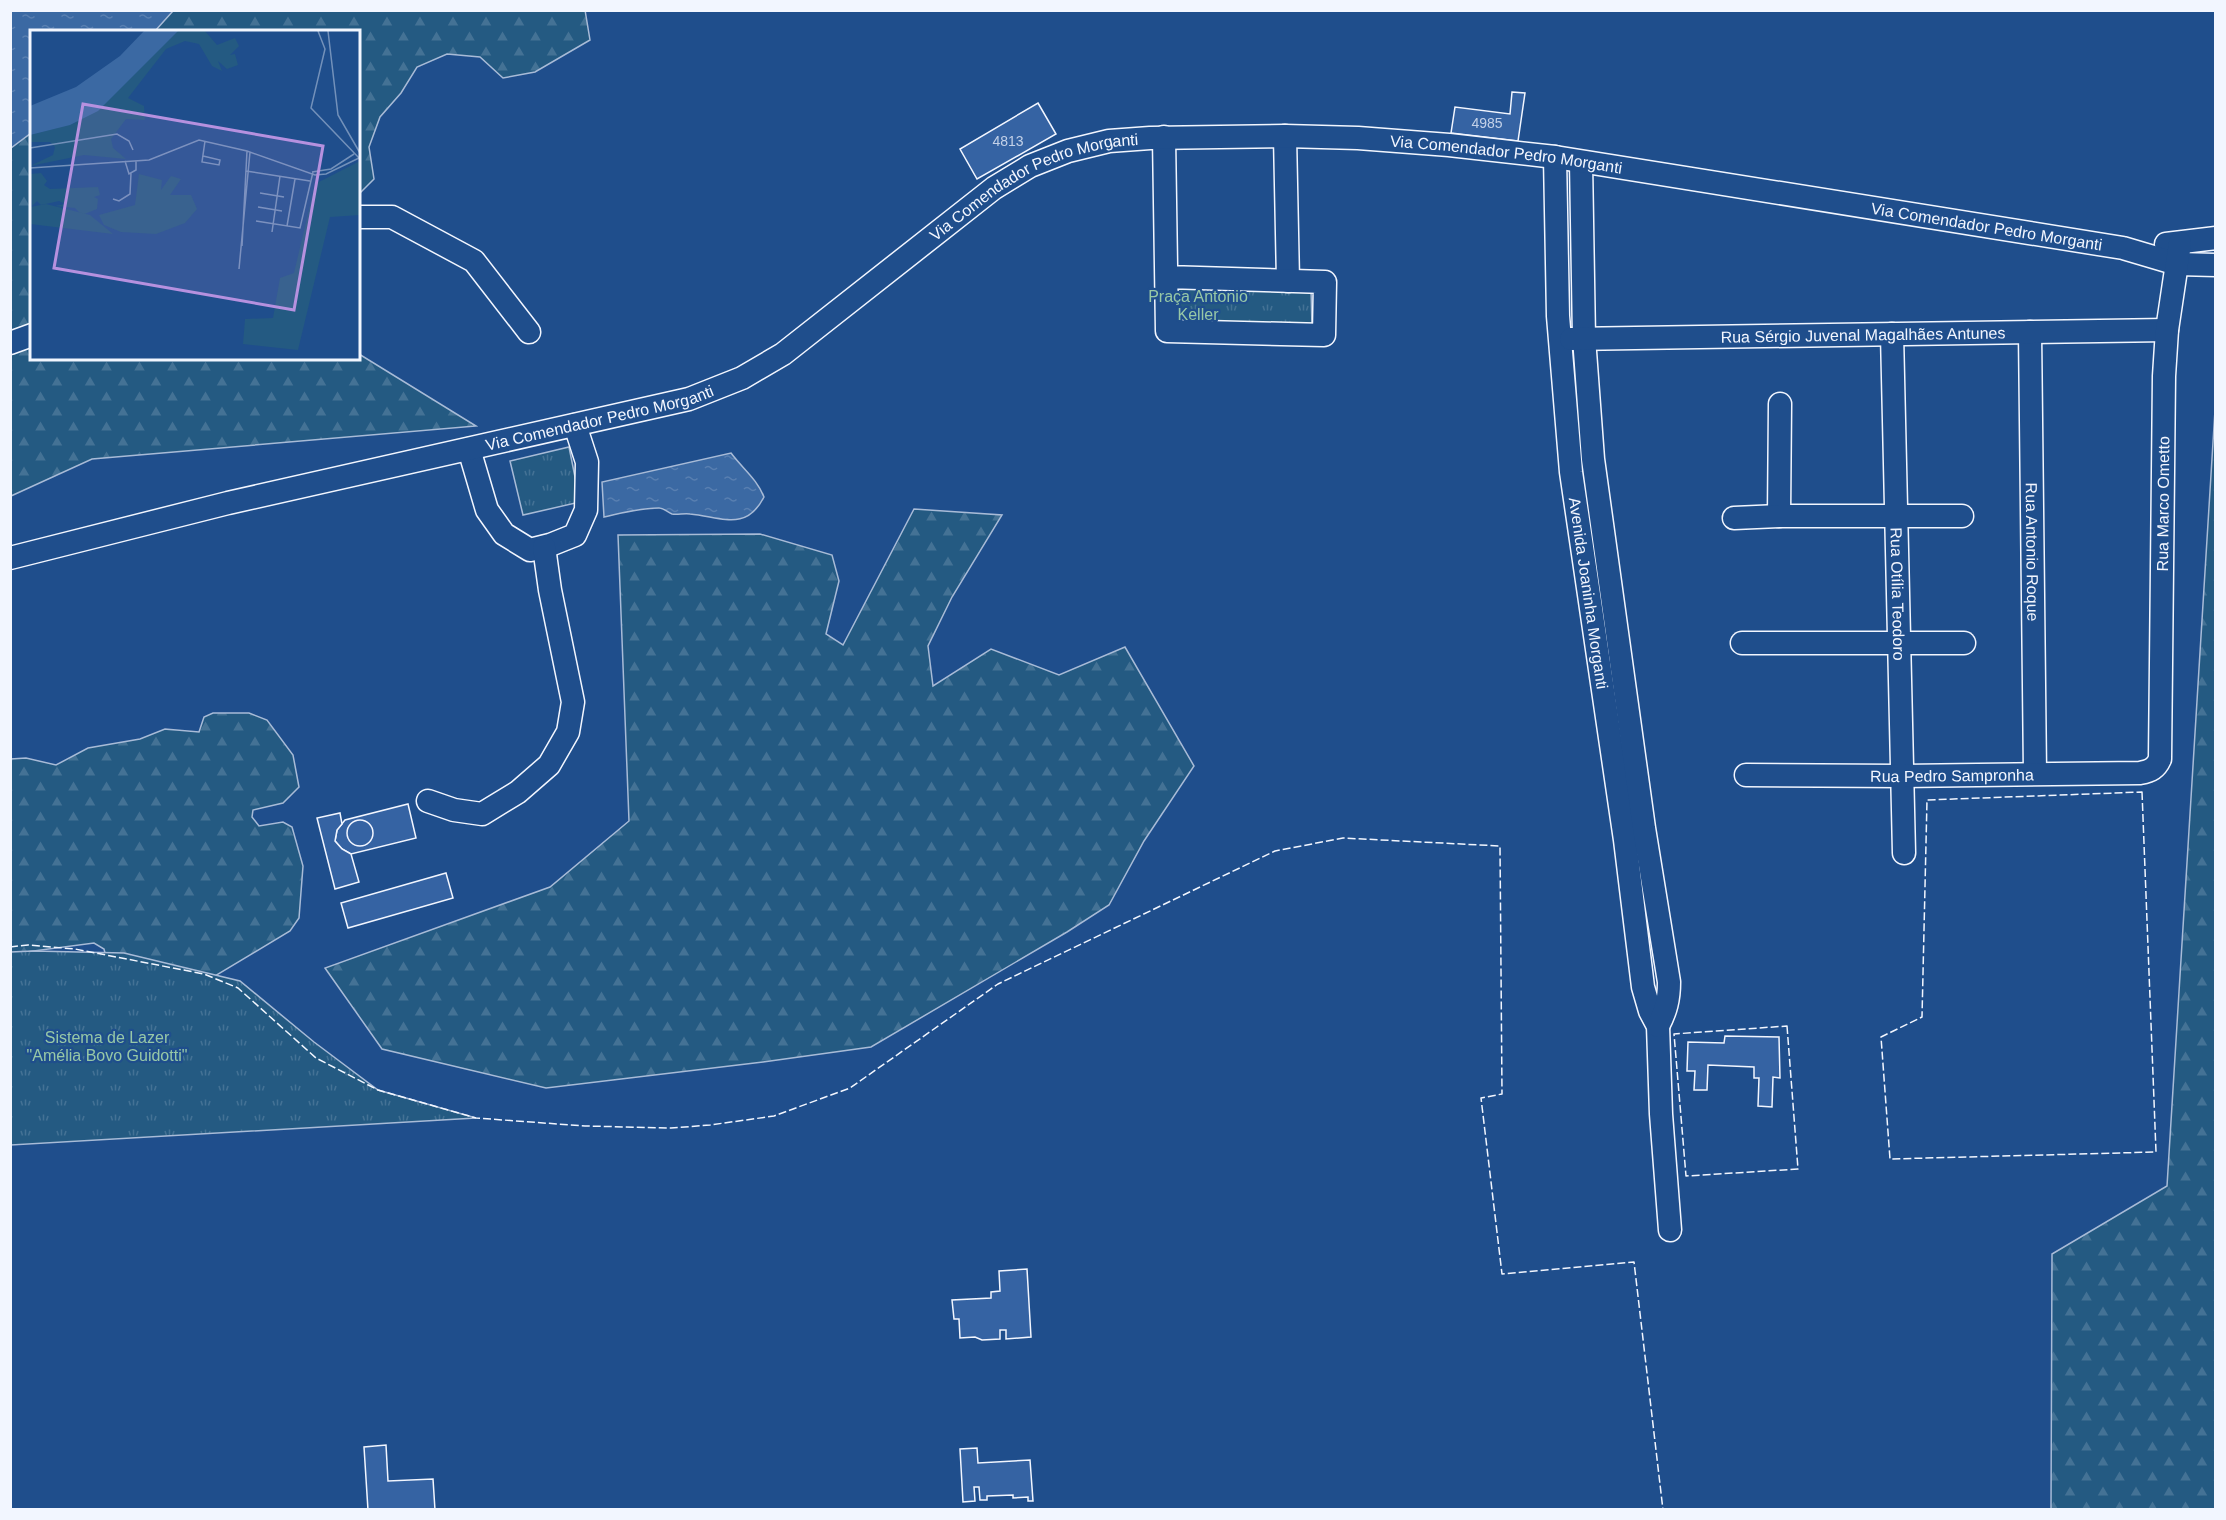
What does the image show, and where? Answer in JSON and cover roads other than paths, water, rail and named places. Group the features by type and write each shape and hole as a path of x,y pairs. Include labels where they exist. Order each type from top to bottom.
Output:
{"street":[{"name":"Via Comendador Pedro Morganti","path":"10,558 228,503 689,399 716,389 763,367 783,354 994,188 1030,166 1068,151 1109,141 1164,137 1285,136 1358,138 1449,145 1555,157 2123,248 2179,254"},
{"path":"1285,136 1288,281"},
{"path":"1164,137 1167,331 1324,335 1325,282 1167,277"},
{"name":"Avenida Joaninha Morganti","path":"1555,157 1560,340 1571,471 1635,839"},
{"name":"Avenida Joaninha Morganti","path":"1581,162 1584,338 1593,459 1635,839 1643,987 1650,1011 1658,1026 1660,1114 1670,1230"},
{"path":"360,217 392,217 474,261 529,332"},
{"path":"2179,254 2216,238"},
{"path":"2179,254 2216,265"},
{"name":"Rua Marco Ometto","path":"2157,766 2160,759 2164,376 2167,330 2179,254"},
{"name":"Rua Sérgio Juvenal Magalhães Antunes","path":"1560,340 2167,330"},
{"name":"Rua Antonio Roque","path":"2030,332 2035,773"},
{"name":"Rua Otília Teodoro","path":"1892,334 1904,853"},
{"path":"10,343 30,336"},
{"path":"1779,516 1780,404"},
{"path":"469,449 487,510 504,534 530,550 575,535 586,510 587,462 574,425"},
{"path":"1734,518 1962,516"},
{"path":"428,801 454,810 483,814 518,792 549,765 568,732 573,702 543,547"},
{"path":"1742,643 1964,643"},
{"name":"Rua Pedro Sampronha","path":"1746,775 2140,773 2150,771 2157,766"}],"water":[{"path":"11,10 173,10 156,30 30,30 30,134 11,148"},
{"path":"731,453 754,479 764,497 749,515 732,520 672,514 659,508 604,517 602,482"}],"park label":[{"name":"Praça Antonio Keller","path":"1198,305"},
{"name":"Sistema de Lazer \"Amélia Bovo Guidotti\"","path":"107,1046"}]}
